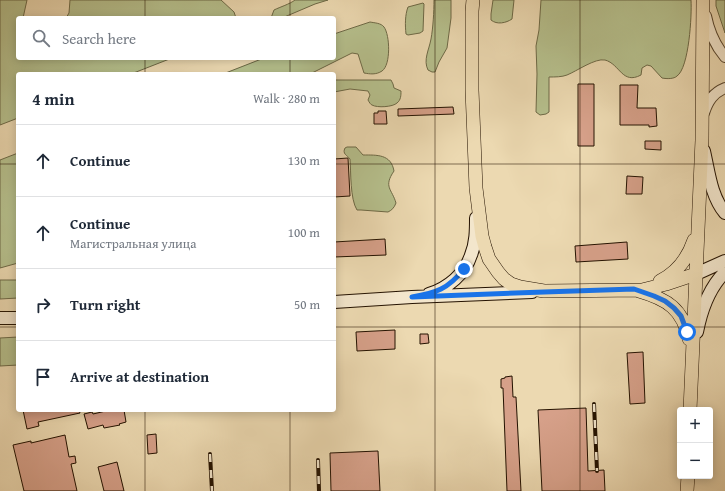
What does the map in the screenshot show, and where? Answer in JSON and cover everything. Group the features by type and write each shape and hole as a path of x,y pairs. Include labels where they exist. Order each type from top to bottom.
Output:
{"main road":[{"path":"412,297 439,291 457,278 471,256 474,244 476,229 476,188 472,90 473,0"},
{"path":"690,407 702,140 703,0"},
{"path":"702,140 712,190 725,214"},
{"path":"476,188 482,236 493,265 504,279 511,284 544,292"},
{"path":"634,289 662,280 671,275 680,266 688,255 694,240 698,214"},
{"path":"336,302 412,297 634,289 642,290 696,274 725,261"},
{"path":"692,361 703,309 711,291 725,272"},
{"path":"634,289 665,301 681,316 687,332 692,361"},
{"path":"0,318 16,318"},
{"path":"687,491 688,479"}],"street":[{"path":"703,0 712,37 716,46 725,57"},
{"path":"702,118 709,100 717,92 725,88"}],"green space":[{"path":"0,0 27,0 23,16 16,16 16,60 167,60 136,72 16,72 16,119 0,125"},
{"path":"70,0 221,0 234,12 235,16 67,16 69,13"},
{"path":"295,0 328,0 287,16 272,16 274,10"},
{"path":"434,0 451,0 451,18 447,48 435,72 432,72 428,70 426,62 431,39"},
{"path":"493,0 514,0 512,19 502,23 496,23 491,20"},
{"path":"541,0 691,0 689,41 681,71 674,78 662,78 651,66 647,65 642,68 641,75 629,77 625,76 610,62 605,60 596,61 567,75 561,77 549,77 549,112 540,115 536,112 536,46 539,30"},
{"path":"716,0 725,0 725,33 716,6"},
{"path":"423,3 423,31 420,33 406,34 406,13 408,7"},
{"path":"370,22 378,23 383,26 386,31 389,50 385,68 378,73 364,73 358,54 352,53 314,72 228,72 259,60 336,60 336,33"},
{"path":"336,80 391,80 394,88 401,91 398,102 389,106 381,107 371,104 368,100 370,95 368,91 350,89 336,92"},
{"path":"356,147 363,155 383,157 390,161 394,171 389,181 389,188 396,203 394,208 388,212 357,210 352,192 350,159 344,152 345,148"},
{"path":"16,154 16,264 0,268 0,160"},
{"path":"0,280 16,280 16,298 0,299"},
{"path":"16,337 16,365 0,366 0,338"}],"building":[{"path":"578,84 594,84 594,146 578,146"},
{"path":"620,85 638,85 637,108 656,108 657,126 649,127 649,125 620,125"},
{"path":"453,107 454,114 398,116 398,109"},
{"path":"378,111 386,111 387,124 374,124 374,113 378,113"},
{"path":"645,141 661,141 661,150 645,149"},
{"path":"348,158 350,196 336,197 336,159"},
{"path":"627,176 643,177 642,194 626,194"},
{"path":"385,239 386,255 336,257 336,242"},
{"path":"627,242 628,259 576,262 575,246"},
{"path":"395,330 395,349 357,351 356,332"},
{"path":"420,334 428,334 429,343 420,344"},
{"path":"643,352 645,403 630,404 627,353"},
{"path":"512,376 513,397 516,397 521,491 507,491 503,388 501,388 501,379"},
{"path":"586,408 588,471 604,470 605,491 542,491 538,410"},
{"path":"23,412 80,413 38,422 39,426 27,429"},
{"path":"92,412 93,414 102,412 124,412 126,422 119,424 120,425 104,428 103,425 88,429 84,414"},
{"path":"156,434 157,453 148,454 147,435"},
{"path":"65,435 69,457 75,456 76,463 71,464 77,491 24,491 13,445 31,441 31,443"},
{"path":"378,451 380,491 331,491 330,453"},
{"path":"117,462 124,491 104,491 98,467"}],"railway":[{"path":"594,404 597,471"},
{"path":"210,454 212,491"},
{"path":"318,460 319,491"}],"route":[{"path":"464,269 457,278 439,291 412,297 634,289 665,301 674,308 681,316 687,332"}]}
